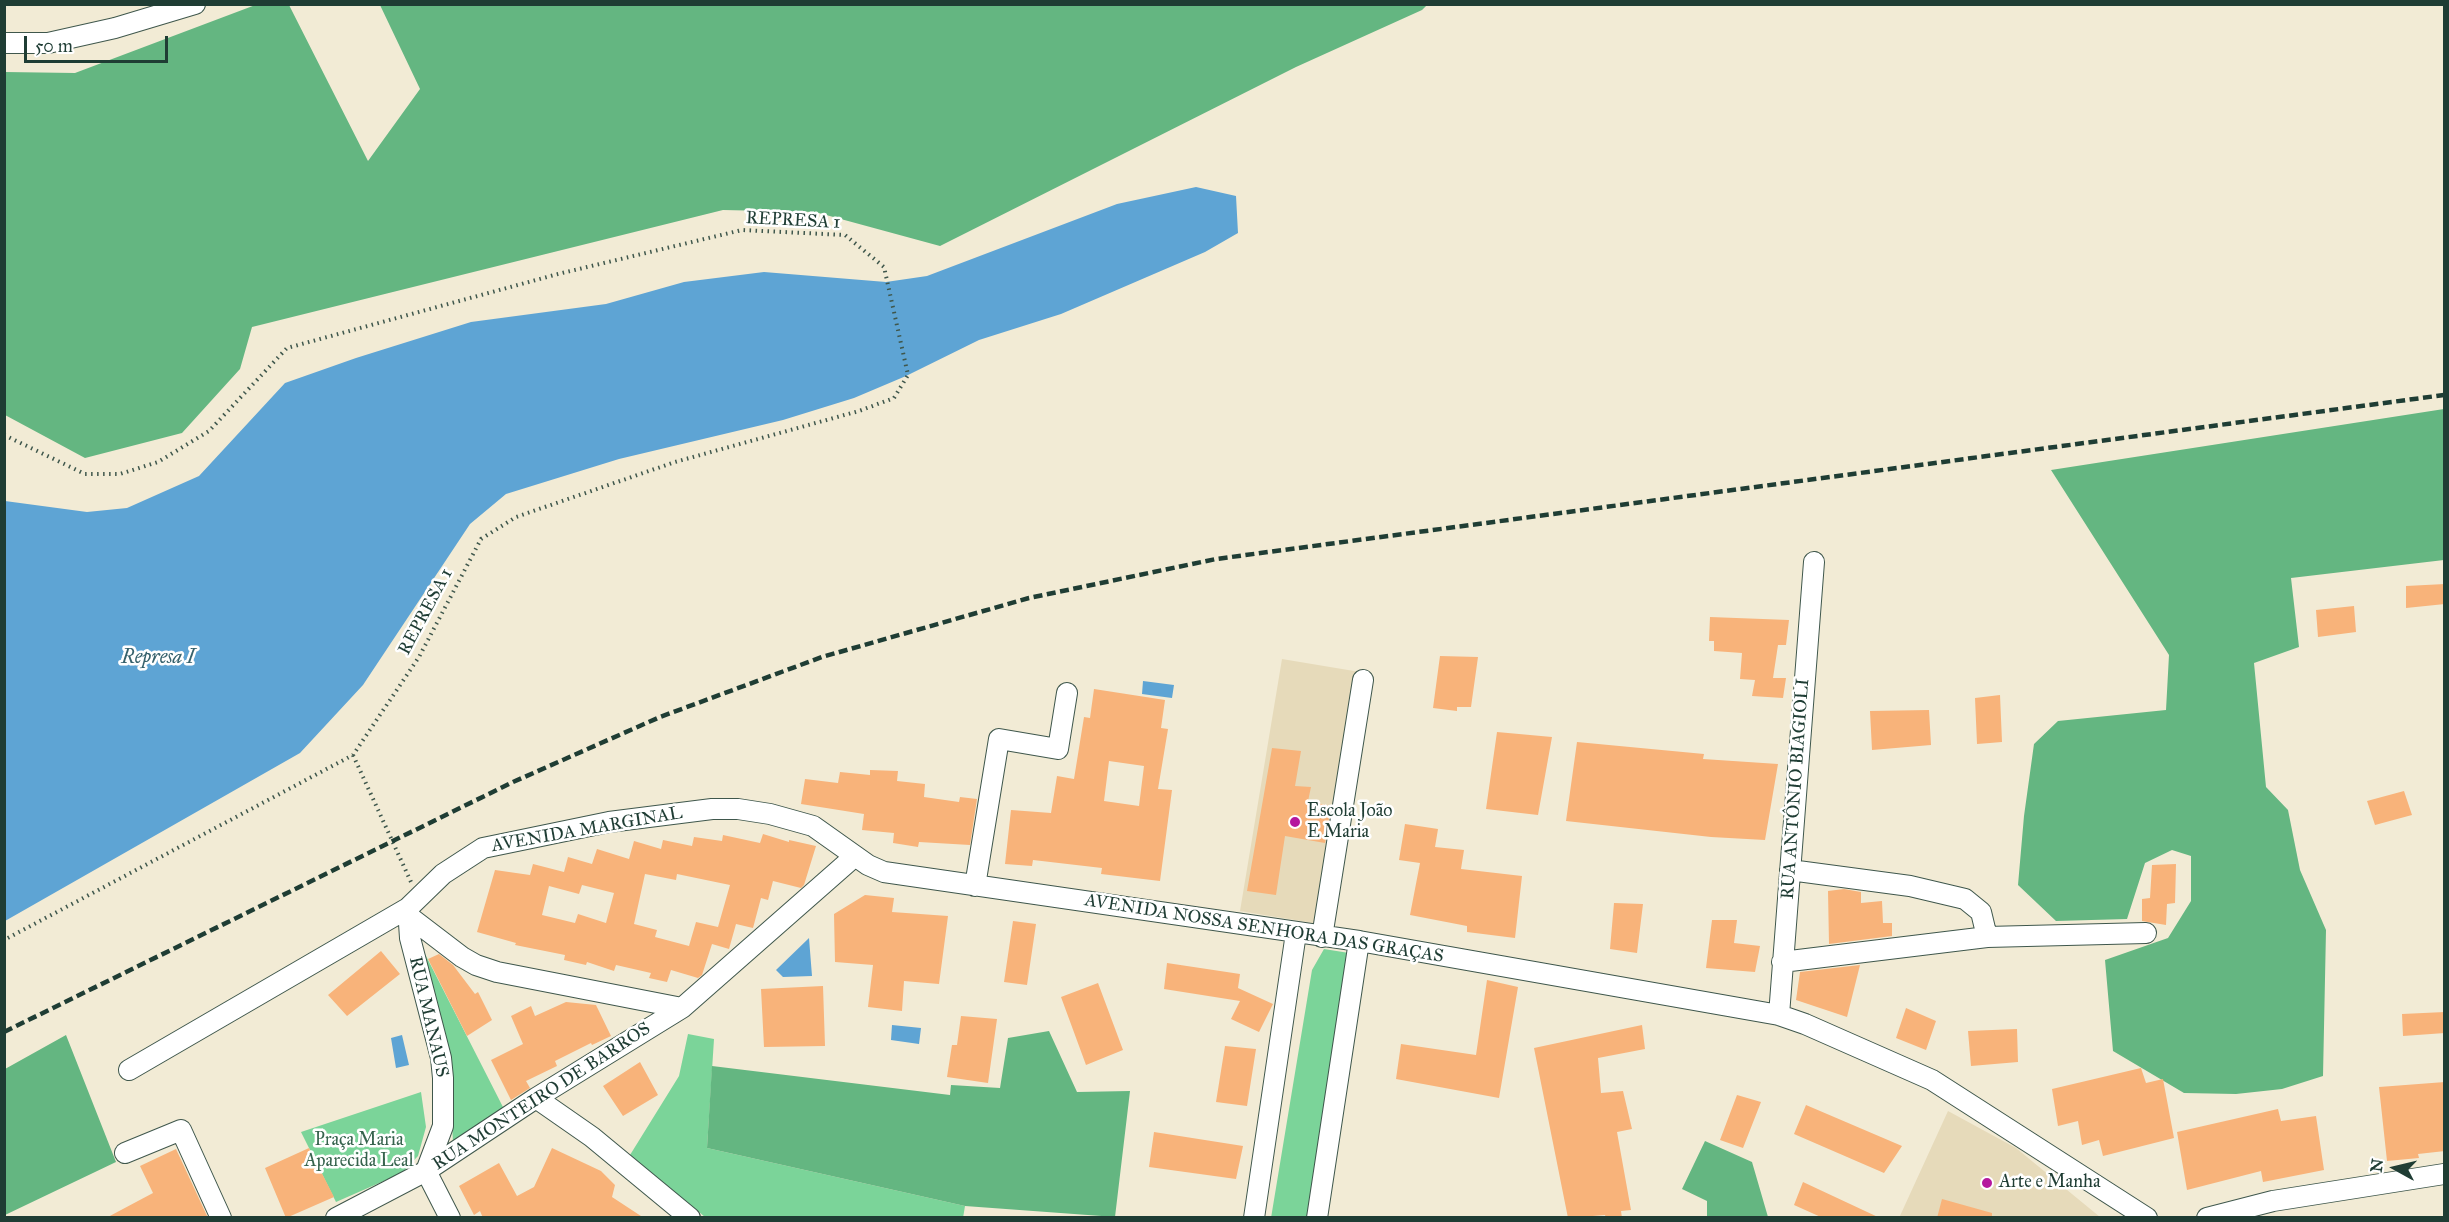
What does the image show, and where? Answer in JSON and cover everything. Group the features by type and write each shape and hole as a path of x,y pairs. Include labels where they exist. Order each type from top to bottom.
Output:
{"street":[{"path":"4,43 48,43 115,28 195,4"},
{"name":"RUA ANTÔNIO BIAGIOLI","path":"1779,1015 1814,562"},
{"path":"1322,938 1363,680"},
{"path":"975,886 999,739 1058,749 1067,693"},
{"name":"AVENIDA MARGINAL","path":"129,1070 411,907 443,874 483,848 609,822 712,809 738,809 813,826 855,856"},
{"path":"411,907 462,957 476,965 497,972 682,1008 855,856"},
{"name":"AVENIDA NOSSA SENHORA DAS GRAÇAS","path":"855,856 884,872 1322,938 1359,941 1779,1015 1932,1080 2147,1218"},
{"path":"1790,870 1910,886 1965,899 1981,912 1987,937"},
{"name":"RUA MANAUS","path":"411,907 410,938 441,1058 443,1078 442,1126 426,1171"},
{"path":"1254,1218 1296,933"},
{"path":"1782,962 1987,937 2146,933"},
{"path":"1317,1218 1359,941"},
{"name":"RUA MONTEIRO DE BARROS","path":"336,1218 426,1171 536,1098 682,1008"},
{"path":"536,1098 592,1137 690,1218"},
{"path":"124,1154 181,1130 221,1218"},
{"path":"426,1171 450,1218"},
{"path":"2207,1218 2277,1209 2445,1174"}],"path":[{"name":"REPRESA 1","path":"4,435 85,474 120,474 158,462 209,431 287,348 558,274 742,230 845,235 884,267 909,375 894,398 859,411 675,462 516,516 481,539 419,657 353,755 4,940"},
{"path":"353,755 411,907"}],"shaded area":[{"path":"1282,659 1372,674 1331,926 1240,911"},
{"name":"Arte e Manha","path":"1948,1111 2016,1148 2100,1217 1899,1218"}],"green space":[{"path":"258,4 289,5 368,161 420,89 380,5 1427,5 1422,10 1296,67 940,246 815,212 723,210 252,327 240,369 182,433 85,458 5,415 5,72 75,73"},
{"path":"2444,409 2444,560 2291,578 2299,647 2254,663 2266,787 2288,810 2300,870 2326,930 2323,1076 2282,1089 2236,1094 2184,1093 2113,1051 2105,960 2168,938 2191,901 2191,856 2172,850 2145,863 2127,919 2056,921 2018,885 2024,816 2034,744 2058,721 2166,710 2169,655 2051,470"},
{"path":"1324,949 1349,953 1309,1217 1271,1218 1312,970"},
{"path":"425,954 505,1111 453,1144 450,1074"},
{"path":"1049,1031 1077,1092 1130,1091 1115,1217 965,1206 707,1148 712,1066 950,1095 951,1085 1000,1088 1008,1038"},
{"path":"688,1034 714,1039 707,1148 965,1206 963,1218 705,1217 630,1155 679,1076"},
{"path":"66,1035 116,1162 5,1215 5,1069"},
{"name":"Praça Maria Aparecida Leal","path":"421,1092 426,1127 418,1156 402,1173 336,1202 301,1132"},
{"path":"1705,1141 1752,1162 1768,1217 1707,1217 1707,1201 1682,1189"}],"water":[{"name":"Represa I","path":"1196,187 1236,196 1238,233 1205,252 1061,314 979,340 906,376 854,398 783,420 619,459 506,494 470,524 363,685 300,753 5,921 5,501 87,512 127,508 199,476 285,383 471,322 606,304 684,282 764,272 886,282 927,276 1117,204"},
{"path":"1143,681 1174,685 1172,698 1142,694"},
{"path":"809,938 812,976 783,977 776,970"},
{"path":"892,1025 921,1028 919,1044 891,1040"},
{"path":"402,1035 409,1065 396,1068 391,1038"}],"building":[{"path":"2445,584 2445,604 2406,608 2406,586"},
{"path":"2354,606 2356,632 2318,637 2316,610"},
{"path":"1710,617 1789,620 1786,645 1778,645 1773,678 1786,678 1783,698 1752,696 1755,680 1740,679 1742,653 1714,651 1714,641 1709,641"},
{"path":"1440,656 1478,657 1471,707 1457,707 1457,711 1433,708"},
{"path":"1094,689 1165,700 1161,728 1168,729 1158,789 1172,790 1160,881 1101,874 1102,868 1033,860 1032,866 1005,864 1011,810 1051,813 1057,776 1074,779 1084,717 1090,718","holes":["1109,761 1144,766 1139,806 1104,801"]},
{"path":"2000,695 2002,742 1977,744 1975,698"},
{"path":"1929,710 1931,745 1872,750 1870,711"},
{"path":"1497,732 1552,737 1538,815 1486,809"},
{"path":"1577,742 1704,754 1703,759 1778,764 1765,840 1711,837 1566,821"},
{"name":"Escola João E Maria","path":"1272,748 1301,751 1295,786 1311,787 1308,801 1331,806 1325,843 1285,836 1276,895 1247,891"},
{"path":"870,770 898,771 897,781 925,784 924,797 959,802 960,797 977,799 970,845 919,842 918,847 893,843 894,833 862,830 864,814 801,804 805,779 838,783 840,772 870,775"},
{"path":"2404,791 2412,815 2375,825 2367,801"},
{"path":"1405,824 1438,829 1435,847 1464,850 1461,869 1522,876 1515,938 1467,932 1467,926 1410,915 1420,863 1399,860"},
{"path":"763,834 789,842 789,840 816,846 804,885 801,888 773,881 768,900 761,898 753,928 736,924 729,949 712,944 702,975 698,978 671,970 667,982 649,978 651,973 616,965 614,971 587,962 586,965 564,960 565,955 515,945 516,943 477,932 495,870 530,875 533,864 564,872 568,857 592,864 597,849 629,859 634,841 661,849 663,840 692,846 694,837 722,841 723,835 760,843","holes":["645,874 676,880 677,874 730,885 718,927 696,922 689,946 655,937 657,930 634,924","582,885 614,893 606,923 578,914 575,923 542,915 549,886 579,894"]},
{"path":"2176,864 2175,903 2167,904 2166,925 2142,921 2142,899 2150,898 2152,865"},
{"path":"1844,889 1861,892 1861,903 1882,901 1883,923 1892,923 1892,936 1829,944 1828,891"},
{"path":"865,895 894,898 892,912 948,916 939,984 904,981 902,1011 868,1007 873,965 835,962 834,914"},
{"path":"1614,903 1643,904 1637,953 1610,949"},
{"path":"1712,920 1737,920 1734,943 1760,946 1755,972 1706,968"},
{"path":"1013,921 1036,924 1027,985 1004,982"},
{"path":"381,951 400,974 347,1016 328,995"},
{"path":"439,954 453,965 475,994 478,992 492,1020 467,1036 428,959"},
{"path":"1167,963 1240,974 1238,988 1273,1004 1259,1032 1231,1019 1240,1001 1164,989"},
{"path":"1860,965 1847,1017 1796,1000 1800,972"},
{"path":"1487,980 1518,987 1499,1098 1396,1079 1401,1044 1476,1055"},
{"path":"1098,983 1123,1050 1086,1065 1061,997"},
{"path":"823,986 825,1046 764,1047 761,989"},
{"path":"566,1002 596,1005 611,1036 555,1061 557,1066 526,1081 530,1088 511,1100 491,1060 523,1044 511,1016 531,1006 535,1016"},
{"path":"1906,1008 1936,1021 1926,1050 1896,1038"},
{"path":"2445,1012 2445,1033 2403,1036 2402,1014"},
{"path":"961,1016 997,1019 988,1083 947,1077 952,1045 957,1045"},
{"path":"1642,1025 1645,1049 1598,1058 1601,1093 1623,1091 1632,1129 1617,1132 1631,1210 1621,1211 1622,1218 1606,1218 1605,1215 1568,1218 1534,1048"},
{"path":"2017,1029 2018,1062 1971,1066 1968,1031"},
{"path":"1225,1046 1256,1049 1247,1106 1216,1102"},
{"path":"640,1062 658,1095 623,1116 603,1086"},
{"path":"2141,1068 2146,1083 2163,1079 2174,1138 2103,1156 2099,1140 2082,1145 2078,1121 2058,1126 2052,1089"},
{"path":"2445,1082 2445,1151 2418,1154 2419,1158 2387,1161 2379,1087"},
{"path":"1737,1095 1761,1102 1743,1148 1720,1140"},
{"path":"1806,1105 1902,1146 1884,1173 1794,1134"},
{"path":"2278,1109 2281,1121 2316,1116 2324,1170 2263,1182 2261,1171 2187,1190 2177,1132"},
{"path":"1154,1132 1243,1146 1236,1179 1149,1167"},
{"path":"309,1148 334,1197 286,1218 265,1168"},
{"path":"552,1148 601,1171 615,1185 612,1197 644,1218 483,1218 480,1211 474,1215 459,1186 499,1163 517,1196 534,1187"},
{"path":"176,1149 208,1218 106,1218 153,1193 140,1166"},
{"path":"1803,1182 1880,1218 1823,1218 1794,1205"},
{"path":"1942,1199 1992,1213 1992,1218 1937,1218"}],"railway":[{"path":"4,1032 513,782 660,717 822,657 1029,598 1216,559 2444,395"}],"place":[{"name":"Escola João E Maria","path":"1295,822"},
{"name":"Arte e Manha","path":"1987,1183"}]}
